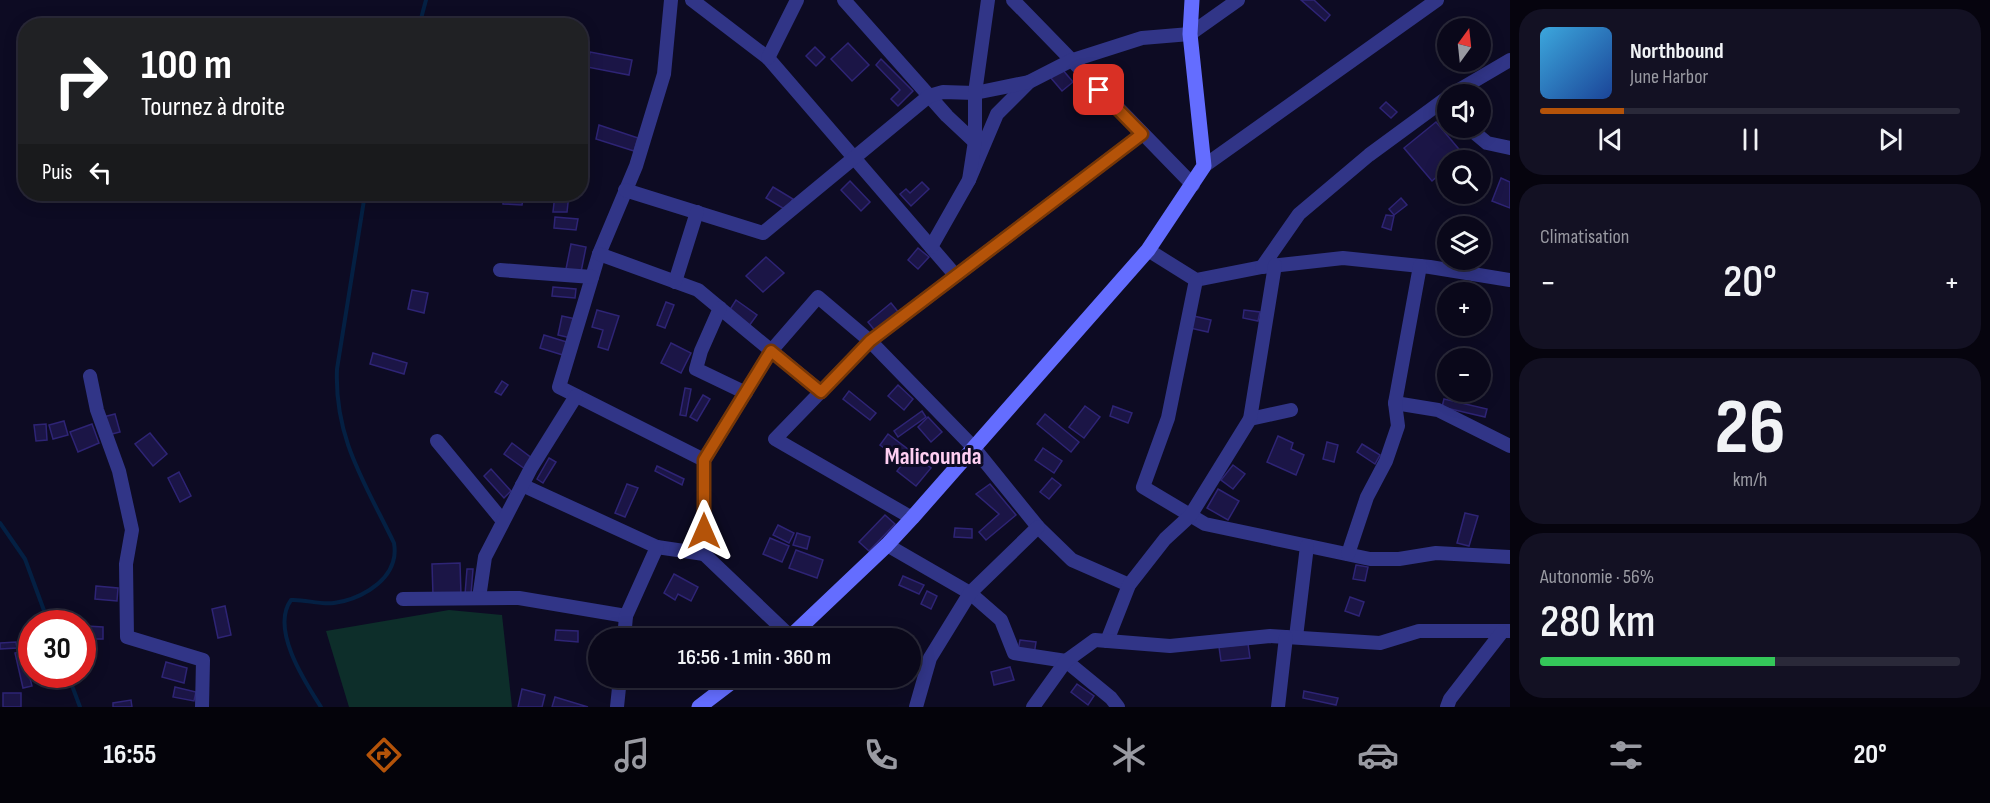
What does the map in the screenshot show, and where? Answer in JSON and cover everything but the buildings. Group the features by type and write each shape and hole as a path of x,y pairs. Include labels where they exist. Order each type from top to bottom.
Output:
{"main road":[{"path":"800,628 887,545 912,518 1148,250 1193,185 1204,166 1190,34 1192,0"},
{"path":"699,707 724,688"}],"street":[{"path":"670,0 664,74 636,166 599,254 559,387 704,460"},
{"path":"692,0 768,58 956,276"},
{"path":"768,58 797,0"},
{"path":"844,0 929,96 979,146"},
{"path":"979,146 975,93 988,0"},
{"path":"1013,0 1193,185"},
{"path":"626,190 764,233 929,96 943,92 975,93 1029,82 1070,61 1142,38 1190,34 1238,0"},
{"path":"1204,166 1437,0"},
{"path":"1469,84 1510,60"},
{"path":"931,247 969,180 979,146 997,114 1029,82"},
{"path":"1107,641 1129,585 1165,539 1190,516 1250,419 1268,266 1299,214 1369,155 1437,108"},
{"path":"912,518 775,439 870,341 1142,134"},
{"path":"1481,138 1487,143 1510,148"},
{"path":"675,282 697,212"},
{"path":"1148,250 1196,280 1268,266 1343,258 1420,266 1510,280"},
{"path":"599,254 698,290 821,392"},
{"path":"1348,554 1367,497 1386,461 1398,426 1395,403 1420,266"},
{"path":"500,270 592,277"},
{"path":"1196,280 1168,418 1143,487 1205,524 1370,559 1399,559 1436,553 1510,557"},
{"path":"704,554 704,460 771,351 818,297 870,341 974,448 1038,527 1072,560 1129,585"},
{"path":"720,308 701,351 696,369 746,393"},
{"path":"90,376 97,410 119,471 132,530 126,564 127,638 203,660 202,707"},
{"path":"479,598 485,557 522,485 576,396"},
{"path":"1395,403 1437,410 1510,446"},
{"path":"1250,419 1291,410"},
{"path":"437,441 503,521"},
{"path":"522,485 657,547 704,554 779,628"},
{"path":"915,707 930,658 970,593 1038,527"},
{"path":"887,545 970,593 1001,620 1014,653 1066,661 1111,698 1118,707"},
{"path":"1278,707 1307,546"},
{"path":"625,628 626,616 657,547"},
{"path":"403,599 519,598 626,616"},
{"path":"1034,707 1066,661 1095,640 1170,646 1270,636 1380,643 1419,632 1506,631"},
{"path":"1447,707 1450,699 1506,631"},
{"path":"617,707 619,688"}],"green space":[{"path":"449,610 502,615 512,707 349,707 326,631"}],"waterway":[{"path":"421,18 426,0"},
{"path":"321,707 299,670 287,640 286,612 291,600 334,603 352,599 370,590 384,578 393,562 394,555 394,543 362,480 346,439 337,394 337,369 364,201"},
{"path":"0,523 25,559 44,610"},
{"path":"73,688 80,707"}],"district":[{"name":"Malicounda","path":"933,456"}],"route":[{"path":"704,531 704,460 771,351 821,392 870,341 1142,134 1099,90"}]}
